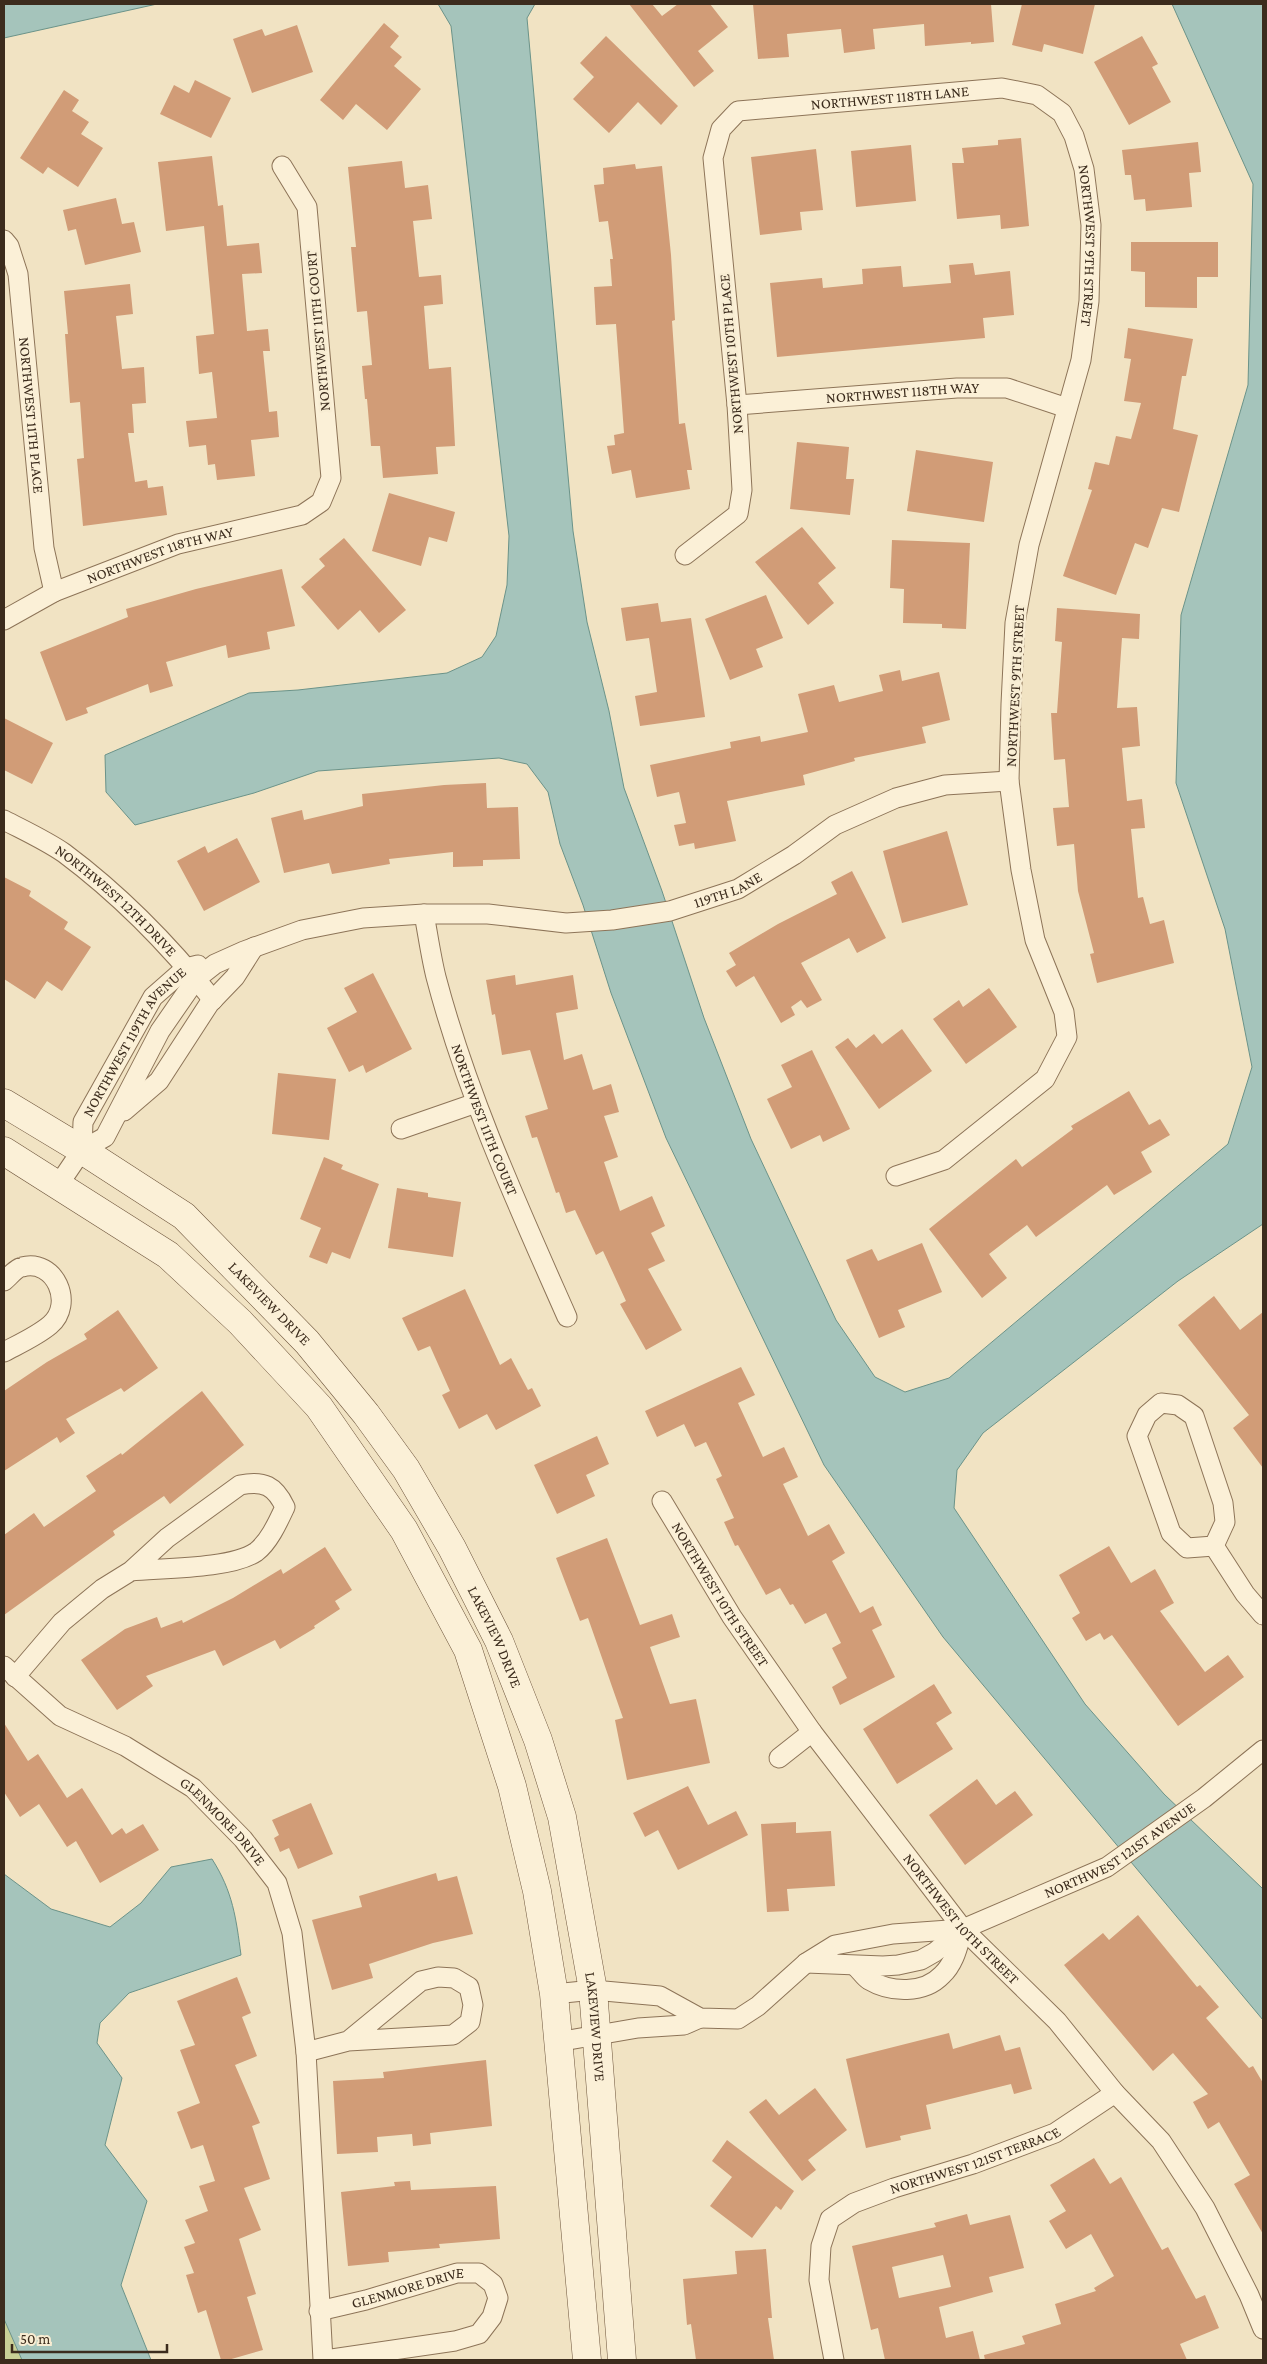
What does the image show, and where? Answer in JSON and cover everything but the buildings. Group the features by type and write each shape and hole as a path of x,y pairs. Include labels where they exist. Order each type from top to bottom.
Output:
{"street":[{"name":"NORTHWEST 118TH LANE","path":"721,129 738,111 1002,88 1037,95 1062,112"},
{"name":"NORTHWEST 9TH STREET","path":"896,1176 944,1160 1045,1079 1066,1037 1064,1012 1035,940 1020,870 1009,781 1016,623 1029,546 1066,408 1081,360 1089,301 1091,226 1084,169 1074,136 1062,112"},
{"name":"NORTHWEST 10TH PLACE","path":"685,555 738,514 742,490 737,405 713,158 721,129"},
{"name":"NORTHWEST 11TH COURT","path":"282,166 307,207 331,478 321,502"},
{"name":"NORTHWEST 11TH PLACE","path":"4,240 9,246 18,274 44,548 54,592"},
{"name":"NORTHWEST 118TH WAY","path":"737,405 956,388 1007,388 1066,408"},
{"name":"NORTHWEST 118TH WAY","path":"4,620 54,592 178,544 302,515 321,502"},
{"name":"119TH LANE","path":"424,914 488,914 566,923 612,920 670,911 738,889 794,855 835,825 896,798 945,785 1009,781"},
{"name":"NORTHWEST 12TH DRIVE","path":"4,820 62,852 100,882 191,974 214,1000"},
{"name":"NORTHWEST 11TH COURT","path":"424,914 436,977 476,1103 567,1317"},
{"name":"NORTHWEST 119TH AVENUE","path":"82,1150 84,1122 153,998 191,974 249,949 302,930 363,918 424,914"},
{"name":"NORTHWEST 119TH AVENUE","path":"115,1119 159,1081 214,1000 235,977 249,949"},
{"name":"NORTHWEST 119TH AVENUE","path":"59,1184 82,1150 105,1137 191,974"},
{"name":"LAKEVIEW DRIVE","path":"4,1103 82,1150 184,1216 307,1342 366,1414 406,1469 452,1548 499,1641 538,1740 562,1817 593,1990 622,2360"},
{"path":"402,1129 476,1103"},
{"name":"LAKEVIEW DRIVE","path":"4,1151 59,1184 168,1255 240,1322 319,1407 404,1530 468,1650 509,1777 537,1891 554,1994 587,2360"},
{"path":"4,1281 21,1266 38,1267 52,1275 61,1288 63,1305 51,1324 4,1352"},
{"path":"1161,1403 1178,1405 1194,1416 1223,1503 1225,1522 1214,1546 1187,1548 1171,1533 1137,1436 1147,1415 1161,1403"},
{"name":"GLENMORE DRIVE","path":"131,1571 227,1563 256,1552 275,1528 285,1508 279,1495 270,1487 255,1482 240,1485 166,1538 131,1571 102,1589 62,1622 10,1671 60,1716 124,1746 193,1788 254,1854 277,1883 292,1933 306,2052 319,2311 324,2360 454,2341 479,2334 492,2317 498,2298 493,2284 479,2273 457,2274 366,2300 319,2311"},
{"name":"NORTHWEST 10TH STREET","path":"662,1501 732,1617 812,1732 963,1929 1057,2021 1115,2093 1161,2141 1205,2208 1249,2296 1263,2329"},
{"path":"1214,1546 1244,1594 1263,1615"},
{"path":"779,1758 812,1732"},
{"name":"NORTHWEST 121ST AVENUE","path":"806,1963 898,1966 920,1960 935,1952 963,1929 1107,1867 1204,1798 1263,1750"},
{"path":"855,1966 869,1980 886,1986 903,1990 915,1989 931,1984 943,1975 956,1955 963,1929"},
{"name":"NORTHWEST 121ST AVENUE","path":"557,2042 638,2028 684,2025 700,2018 738,2019 758,2006 806,1963 834,1946 893,1934 963,1929"},
{"path":"306,2052 348,2041 453,2035 470,2022 473,2004 468,1986 454,1978 438,1977 421,1981 348,2041"},
{"name":"NORTHWEST 121ST AVENUE","path":"554,1994 593,1990 660,1996 700,2018"},
{"name":"NORTHWEST 121ST TERRACE","path":"834,2360 819,2280 821,2246 830,2219 854,2203 973,2164 1055,2134 1115,2093"}],"green space":[{"path":"4,2319 22,2360 4,2360"}],"water":[{"path":"4,4 157,4 4,38"},
{"path":"438,4 535,4 527,18 573,531 587,622 609,711 624,788 662,891 704,1018 751,1139 836,1320 875,1377 905,1392 949,1378 1228,1144 1252,1067 1225,929 1176,783 1181,615 1248,385 1253,184 1172,4 1263,4 1263,1224 1178,1281 983,1433 957,1470 954,1508 1085,1704 1164,1794 1263,1889 1263,2020 943,1637 824,1465 666,1138 611,993 583,905 560,844 548,792 527,764 499,758 318,771 254,793 135,825 106,792 105,755 249,693 298,690 447,673 482,657 496,636 507,585 509,536 451,26"},
{"path":"212,1859 225,1883 233,1906 241,1955 129,1993 100,2023 97,2043 122,2078 105,2145 147,2201 121,2285 151,2360 22,2360 4,2319 4,1874 51,1909 110,1927 141,1903 171,1867"}]}
